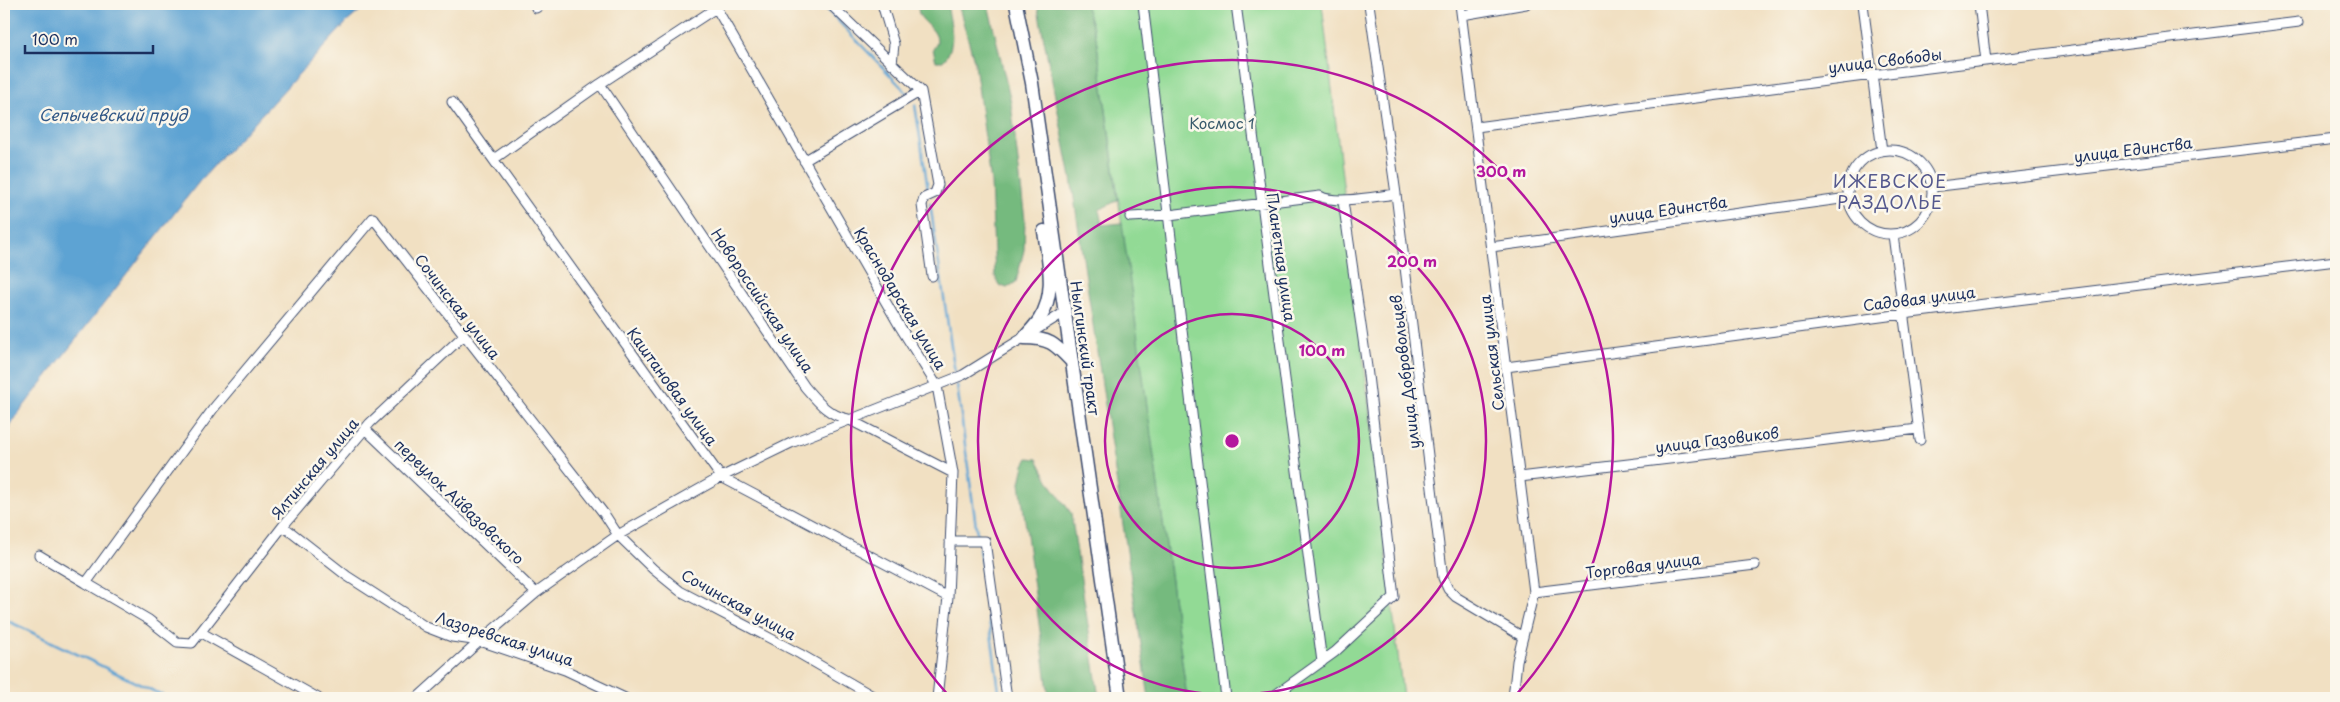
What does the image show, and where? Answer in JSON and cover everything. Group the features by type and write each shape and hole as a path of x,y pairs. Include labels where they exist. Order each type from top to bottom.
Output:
{"main road":[{"name":"Нылгинский тракт","path":"1016,4 1034,105 1120,698"},
{"path":"1024,338 1045,310 1051,289 1030,131 1034,105"},
{"path":"1024,338 1040,338 1050,341 1072,362"}],"street":[{"path":"830,4 921,91 938,185 935,193 924,198 922,205 932,276"},
{"path":"882,4 894,44 892,64"},
{"path":"1143,4 1226,698"},
{"name":"Планетная улица","path":"1236,4 1322,662"},
{"name":"улица Добровольцев","path":"1369,4 1396,194 1443,578 1448,590 1456,597 1523,637"},
{"name":"Сельская улица","path":"1460,4 1534,592 1517,661 1513,698"},
{"path":"1462,15 1526,4"},
{"path":"1863,4 1882,151"},
{"path":"1979,4 1986,60"},
{"path":"494,159 715,6"},
{"name":"Краснодарская улица","path":"715,6 937,386 954,473 948,597 937,698"},
{"name":"улица Свободы","path":"1476,127 1986,60 2299,22"},
{"name":"Новороссийская улица","path":"600,84 805,387 834,416 848,419 954,473"},
{"path":"804,161 921,91"},
{"name":"Каштановая улица","path":"452,102 721,477 948,597"},
{"name":"улица Единства","path":"1932,187 2336,139"},
{"path":"1896,150 1909,154 1920,162 1928,174 1932,187 1932,201 1922,219 1906,232 1893,235 1880,234 1868,229 1858,220 1848,198 1848,185 1852,173 1870,155 1882,151 1896,150"},
{"path":"1130,217 1169,215 1320,196 1331,200 1343,201 1396,194"},
{"name":"улица Единства","path":"1492,247 1848,198"},
{"path":"1271,698 1335,652 1394,597 1368,377 1343,201"},
{"name":"Сочинская улица","path":"86,583 213,409 373,218 463,336 605,515 618,535 680,591 800,654 876,698"},
{"path":"1893,235 1920,440"},
{"name":"Садовая улица","path":"1506,367 1903,314 2336,261"},
{"path":"417,698 536,594 618,535 721,477 791,443 963,375 1065,312"},
{"name":"Ялтинская улица","path":"86,583 149,620 177,642 192,643 202,633 283,526 365,429 463,336"},
{"name":"переулок Айвазовского","path":"365,429 536,594"},
{"name":"улица Газовиков","path":"1520,477 1918,429"},
{"name":"Лазоревская улица","path":"283,526 347,576 426,627 452,637 480,641 565,670 625,698"},
{"path":"950,541 985,541 1007,698"},
{"path":"39,555 86,583"},
{"name":"Торговая улица","path":"1534,592 1755,564"},
{"path":"202,633 318,698"}],"green space":[{"path":"918,4 947,4 952,41 948,55 943,61 936,61 933,49 937,40 936,35 920,16"},
{"path":"958,4 988,4 1011,103 1025,220 1024,250 1016,282 1007,288 999,285 995,276 991,182 975,64"},
{"path":"1037,4 1085,4 1096,37 1118,200 1099,210 1102,225 1122,223 1187,698 1149,698 1071,178"},
{"name":"Космос 1","path":"1085,4 1322,4 1403,698 1187,698 1096,37"},
{"path":"1028,458 1037,459 1049,482 1071,513 1099,698 1049,698 1020,483 1024,465"}],"water":[{"name":"Сепычевский пруд","path":"4,4 368,4 347,22 199,182 20,411 4,436"}],"waterway":[{"path":"822,4 907,93"},
{"path":"915,105 928,189"},
{"path":"930,203 955,373"},
{"path":"957,385 977,534"},
{"path":"979,548 1000,698"},
{"path":"4,619 168,698"}],"district":[{"name":"ИЖЕВСКОЕ РАЗДОЛЬЕ","path":"1890,190"}]}
